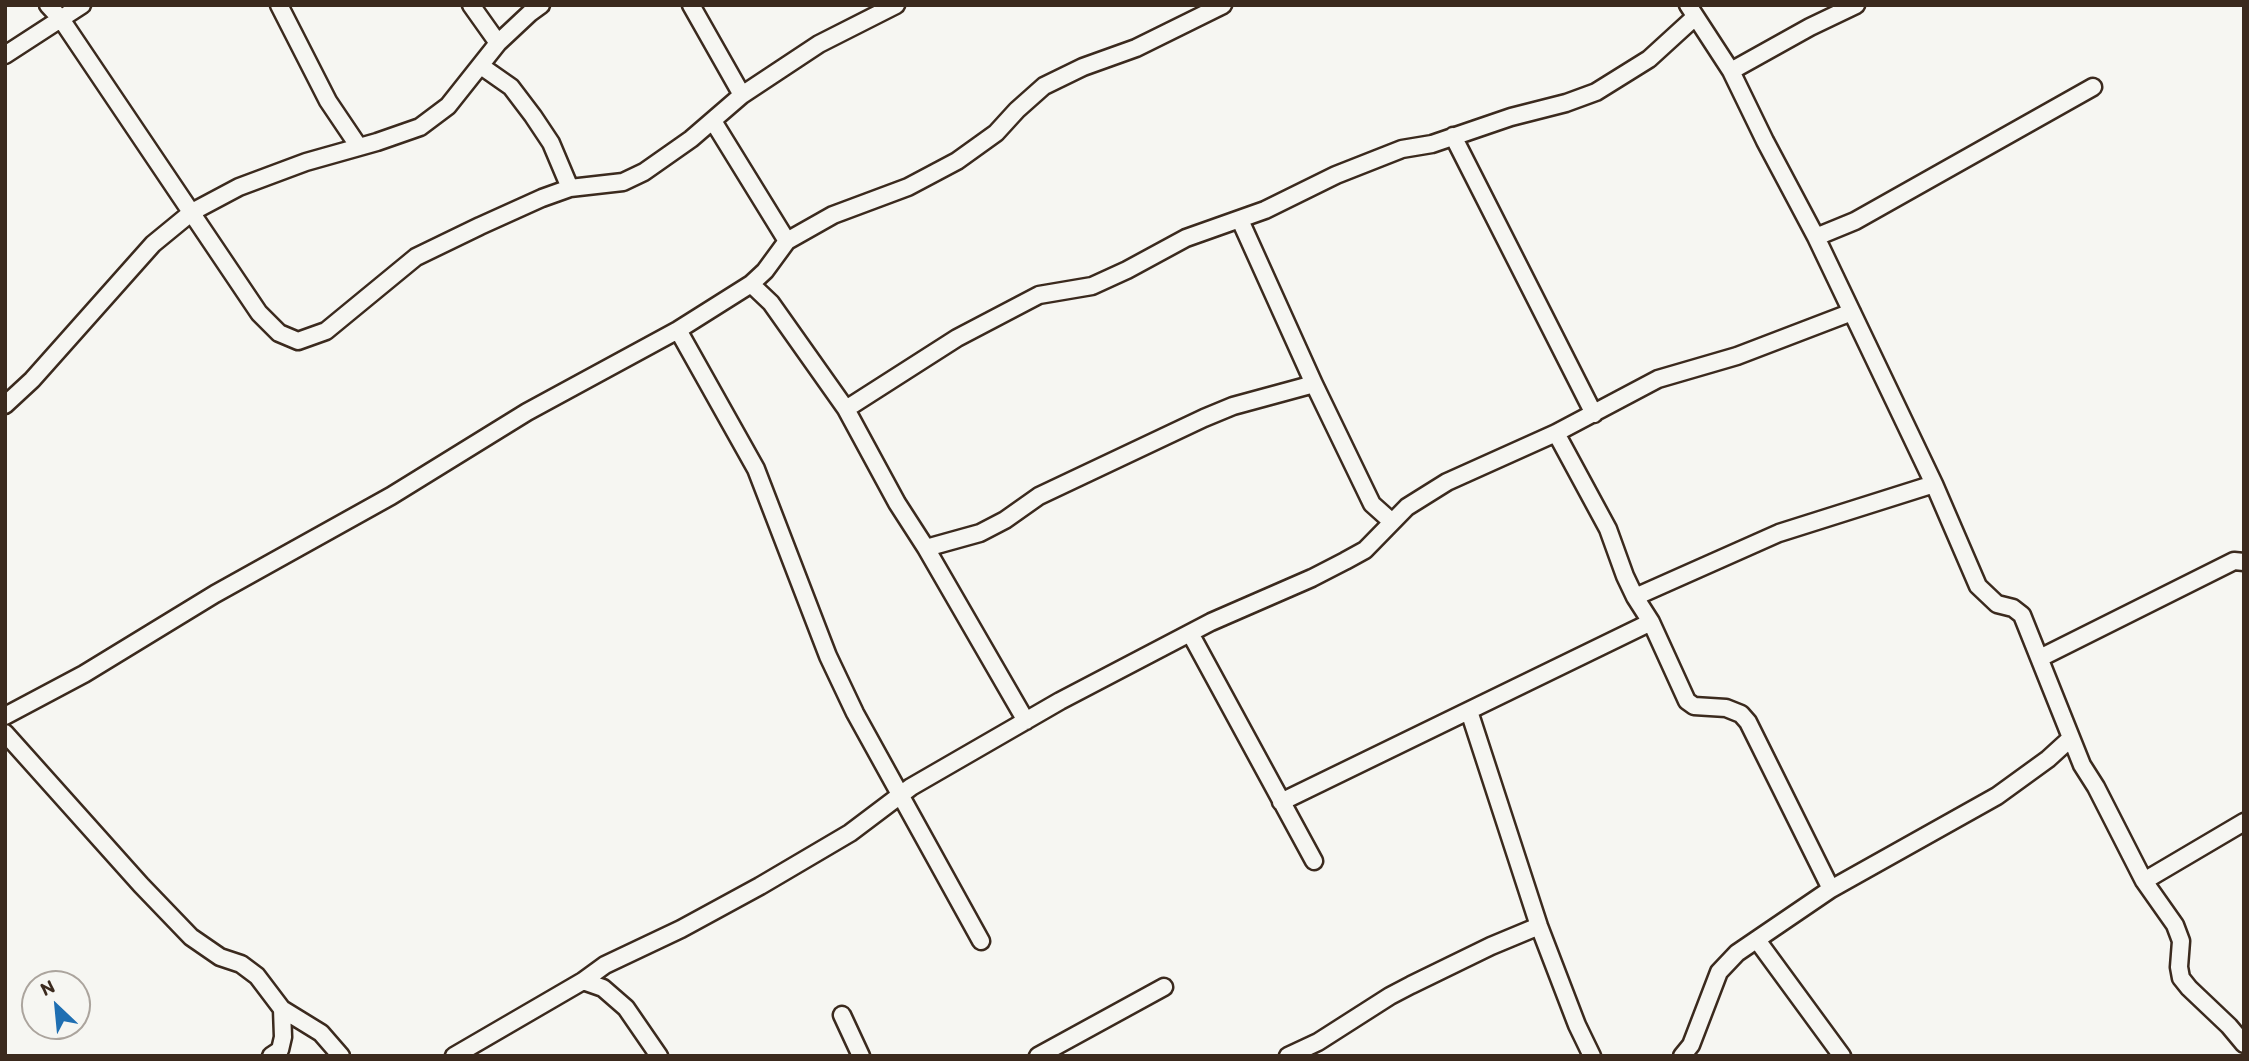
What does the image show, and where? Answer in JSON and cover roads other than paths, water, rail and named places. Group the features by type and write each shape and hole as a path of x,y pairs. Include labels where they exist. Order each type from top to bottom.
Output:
{"street":[{"path":"48,5 61,19 259,313 279,333 298,341 326,331 416,257 542,198 570,188 622,182 644,172 691,139 742,95 819,44 896,5"},
{"path":"5,55 82,5"},
{"path":"279,5 328,101 359,147"},
{"path":"471,5 498,43"},
{"path":"5,405 32,380 153,244 192,212 239,187 306,162 420,127 448,106 498,43 541,5"},
{"path":"691,5 742,95"},
{"path":"5,716 84,674 215,594 391,496 527,412 678,330 751,284 765,271 787,241 833,215 908,187 957,161 996,133 1044,86 1083,67 1136,48 1223,5"},
{"path":"1731,71 1856,5"},
{"path":"846,409 957,338 1039,296 1092,286 1186,238 1240,220 1336,175 1402,149 1432,144 1596,92 1649,59 1691,11 1731,71 1816,237 1934,484 1978,586 1997,604 2012,608 2022,615 2082,765 2144,881 2175,925 2181,941 2181,978 2244,1044"},
{"path":"481,66 511,87 533,116 551,143 570,188"},
{"path":"1816,237 1855,221 2093,87"},
{"path":"713,121 787,241"},
{"path":"1453,136 1594,414"},
{"path":"1240,220 1314,384 1373,504 1391,521"},
{"path":"751,284 771,303 846,409 897,503 926,548 1026,722"},
{"path":"454,1056 606,965 681,929 760,886 850,832 901,794 1105,676 1226,615 1312,578 1365,550 1407,507 1447,482 1556,433 1658,379 1737,356 1852,313"},
{"path":"678,330 756,469 828,656 855,713 981,940"},
{"path":"926,548 980,533 1005,520 1039,496 1203,418 1233,406 1314,384"},
{"path":"1556,433 1608,528 1625,576 1651,622 1687,701 1694,706 1726,708 1741,714 1748,722 1831,890"},
{"path":"1635,597 1779,533 1934,484"},
{"path":"2040,658 2234,561 2244,562"},
{"path":"1281,802 1651,622"},
{"path":"1190,633 1314,861"},
{"path":"1469,711 1539,926 1577,1025 1592,1056"},
{"path":"5,733 141,886 191,937 220,957 241,964 257,976 282,1009 321,1033 341,1056"},
{"path":"1682,1056 1691,1045 1719,972 1737,953 1831,890 1997,796 2048,759 2071,738"},
{"path":"2144,881 2244,822"},
{"path":"1287,1056 1318,1042 1411,985 1539,926"},
{"path":"1757,940 1842,1056"},
{"path":"583,981 604,988 626,1008 659,1056"},
{"path":"1038,1056 1164,987"},
{"path":"271,1056 280,1050 283,1037 282,1009"},
{"path":"842,1015 862,1056"}]}
